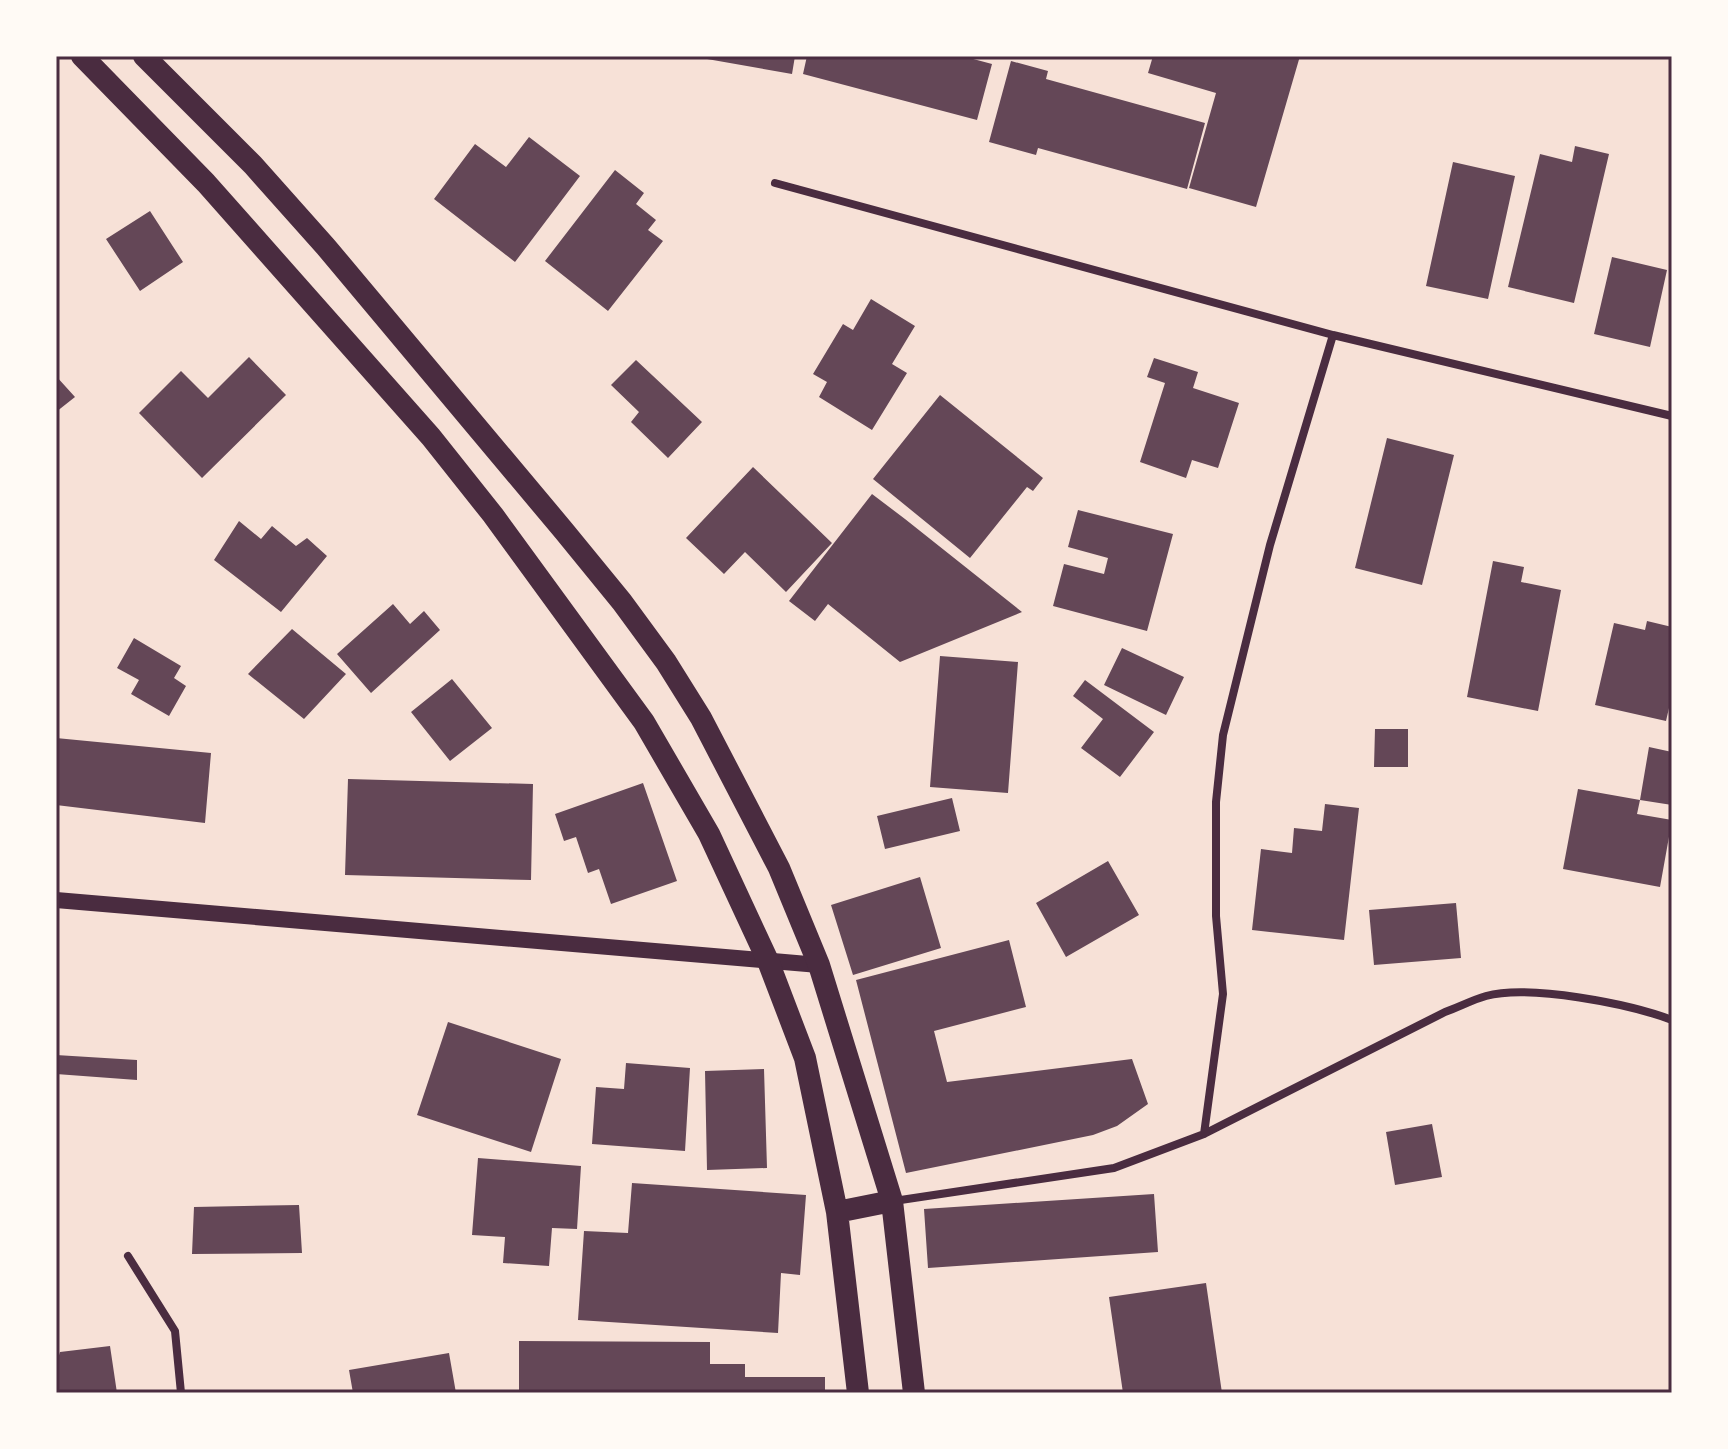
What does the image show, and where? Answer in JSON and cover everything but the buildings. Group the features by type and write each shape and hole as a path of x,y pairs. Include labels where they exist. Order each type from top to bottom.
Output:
{"highway":[{"path":"82,56 206,183 431,437 493,515 644,722 709,834 768,961 805,1058 837,1212 858,1393"},
{"path":"144,56 253,165 326,247 622,602 666,662 701,718 779,868 819,965 892,1201 914,1393"},
{"path":"837,1212 892,1201"}],"main road":[{"path":"56,900 819,965"}],"street":[{"path":"775,183 1333,335 1672,416"},
{"path":"1204,1134 1223,994 1216,916 1216,802 1223,735 1270,545 1333,335"},
{"path":"892,1201 1114,1168 1204,1134 1445,1012 1486,996 1515,991 1595,1000 1672,1020"},
{"path":"128,1256 175,1331 181,1393"}]}
